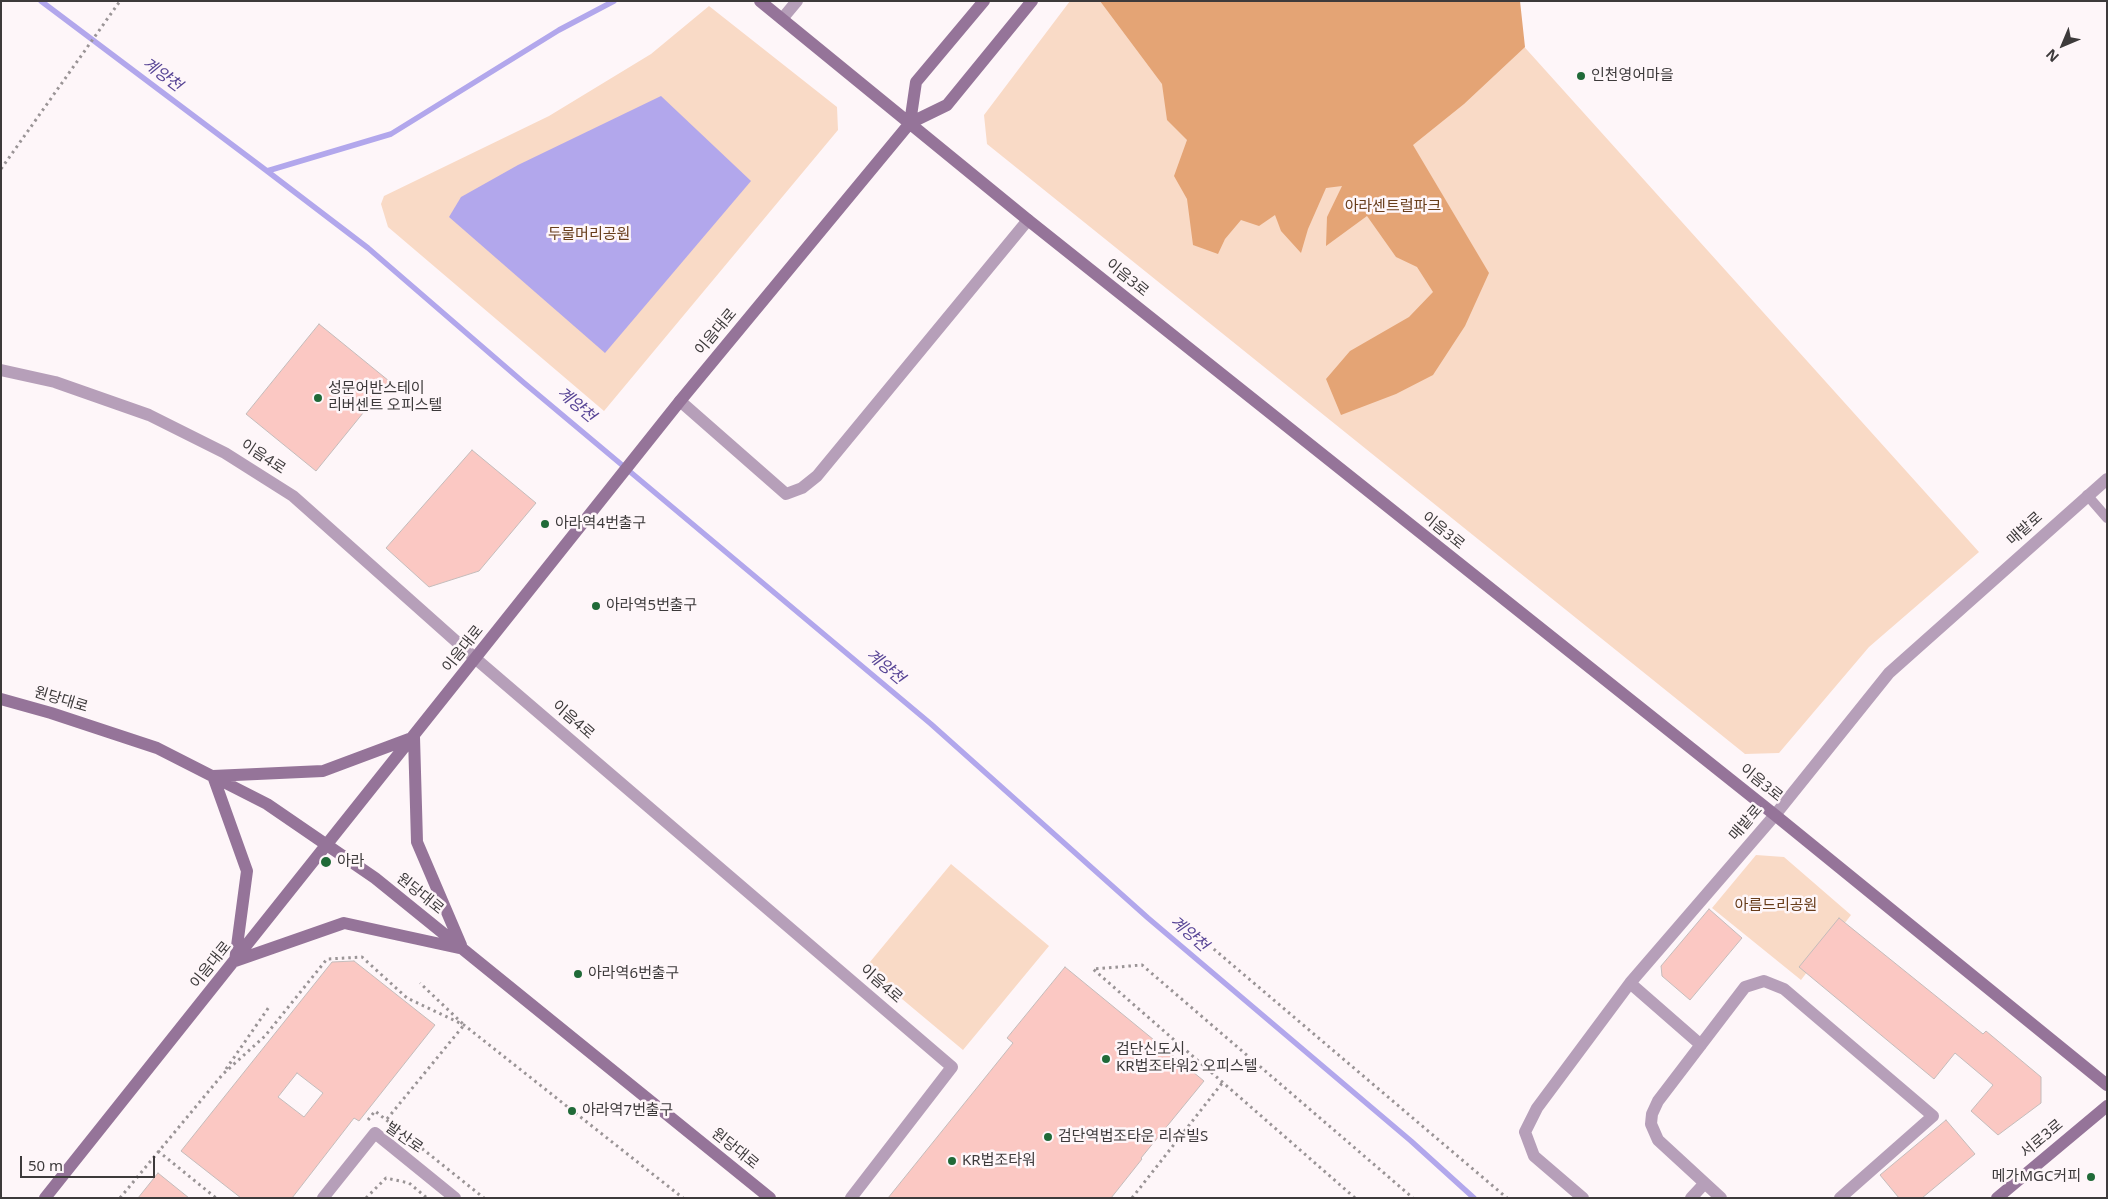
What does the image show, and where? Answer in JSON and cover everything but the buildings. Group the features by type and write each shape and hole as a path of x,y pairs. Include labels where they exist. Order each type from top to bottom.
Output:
{"main road":[{"name":"이음3로","path":"760,1 1028,220 1774,814 2107,1086"},
{"path":"910,123 916,82 984,1"},
{"name":"이음대로","path":"45,1198 328,846 680,400 910,123 947,105 1032,1"},
{"name":"원당대로","path":"1,699 51,713 157,748 267,804 375,878 770,1198"},
{"path":"414,737 418,842 462,948 344,923 235,961 247,871 213,776 323,771 414,737"},
{"name":"서로3로","path":"1998,1198 2107,1106"}],"street":[{"path":"782,19 797,1"},
{"path":"680,400 786,494 802,488 816,476 1028,220"},
{"name":"이음4로","path":"1,370 55,382 149,415 225,453 293,496 476,659 952,1067 851,1198"},
{"name":"매밭로","path":"1583,1198 1534,1156 1525,1132 1537,1108 1630,983 1774,814 1889,673 2107,479"},
{"path":"1721,1198 1658,1140 1651,1124 1652,1114 1658,1101 1746,987 1764,981 1784,989 1933,1116 1840,1198"},
{"path":"1630,983 1701,1045"},
{"name":"발산로","path":"323,1198 375,1133 456,1198"},
{"path":"1691,1198 1704,1184"}],"lane":[{"path":"2088,495 2107,518"}],"path":[{"path":"1,169 120,1"},
{"path":"1188,928 1507,1198"},
{"path":"223,1074 265,1036 327,959 362,957 408,998 464,1025"},
{"path":"1356,1198 1093,969 1142,965 1413,1198"},
{"path":"420,984 464,1025 683,1198"},
{"path":"120,1198 223,1074 269,1007"},
{"path":"375,1133 464,1025"},
{"path":"1132,1198 1222,1082"},
{"path":"158,1151 216,1198"},
{"path":"366,1198 374,1187 386,1178 409,1183 427,1198"}],"green space":[{"name":"아라센트럴파크","path":"1070,1 1483,1 1979,552 1869,647 1779,753 1745,754 987,144 984,115"},
{"path":"1100,1 1520,1 1525,47 1464,104 1413,145 1489,273 1465,326 1433,375 1396,394 1341,415 1326,379 1350,351 1409,317 1433,292 1417,267 1396,257 1367,216 1326,246 1327,217 1342,186 1326,188 1308,229 1301,253 1281,231 1275,215 1259,226 1241,220 1225,239 1218,254 1193,245 1187,199 1174,176 1187,140 1167,120 1162,84"},
{"name":"두물머리공원","path":"709,6 837,107 838,130 604,411 388,227 381,204 384,196 549,116 651,54"},
{"name":"아름드리공원","path":"1756,855 1784,857 1851,915 1801,980 1712,908"},
{"path":"951,864 1049,946 963,1050 865,968"}],"shaded area":[{"path":"661,96 751,181 605,353 449,217 461,197 518,165"}],"waterway":[{"name":"계양천","path":"41,1 267,171 391,134 559,30 614,1"},
{"name":"계양천","path":"267,171 368,248 523,382 931,724 1148,918 1411,1141 1474,1198"}],"place":[{"name":"인천영어마을","path":"1581,76"},
{"name":"성문어반스테이 리버센트 오피스텔","path":"318,398"},
{"name":"아라역4번출구","path":"545,524"},
{"name":"아라역5번출구","path":"596,606"},
{"name":"아라","path":"326,862"},
{"name":"아라역6번출구","path":"578,974"},
{"name":"검단신도시 KR법조타워2 오피스텔","path":"1106,1059"},
{"name":"아라역7번출구","path":"572,1111"},
{"name":"검단역법조타운 리슈빌S","path":"1048,1137"},
{"name":"KR법조타워","path":"952,1161"},
{"name":"메가MGC커피","path":"2091,1177"}]}
